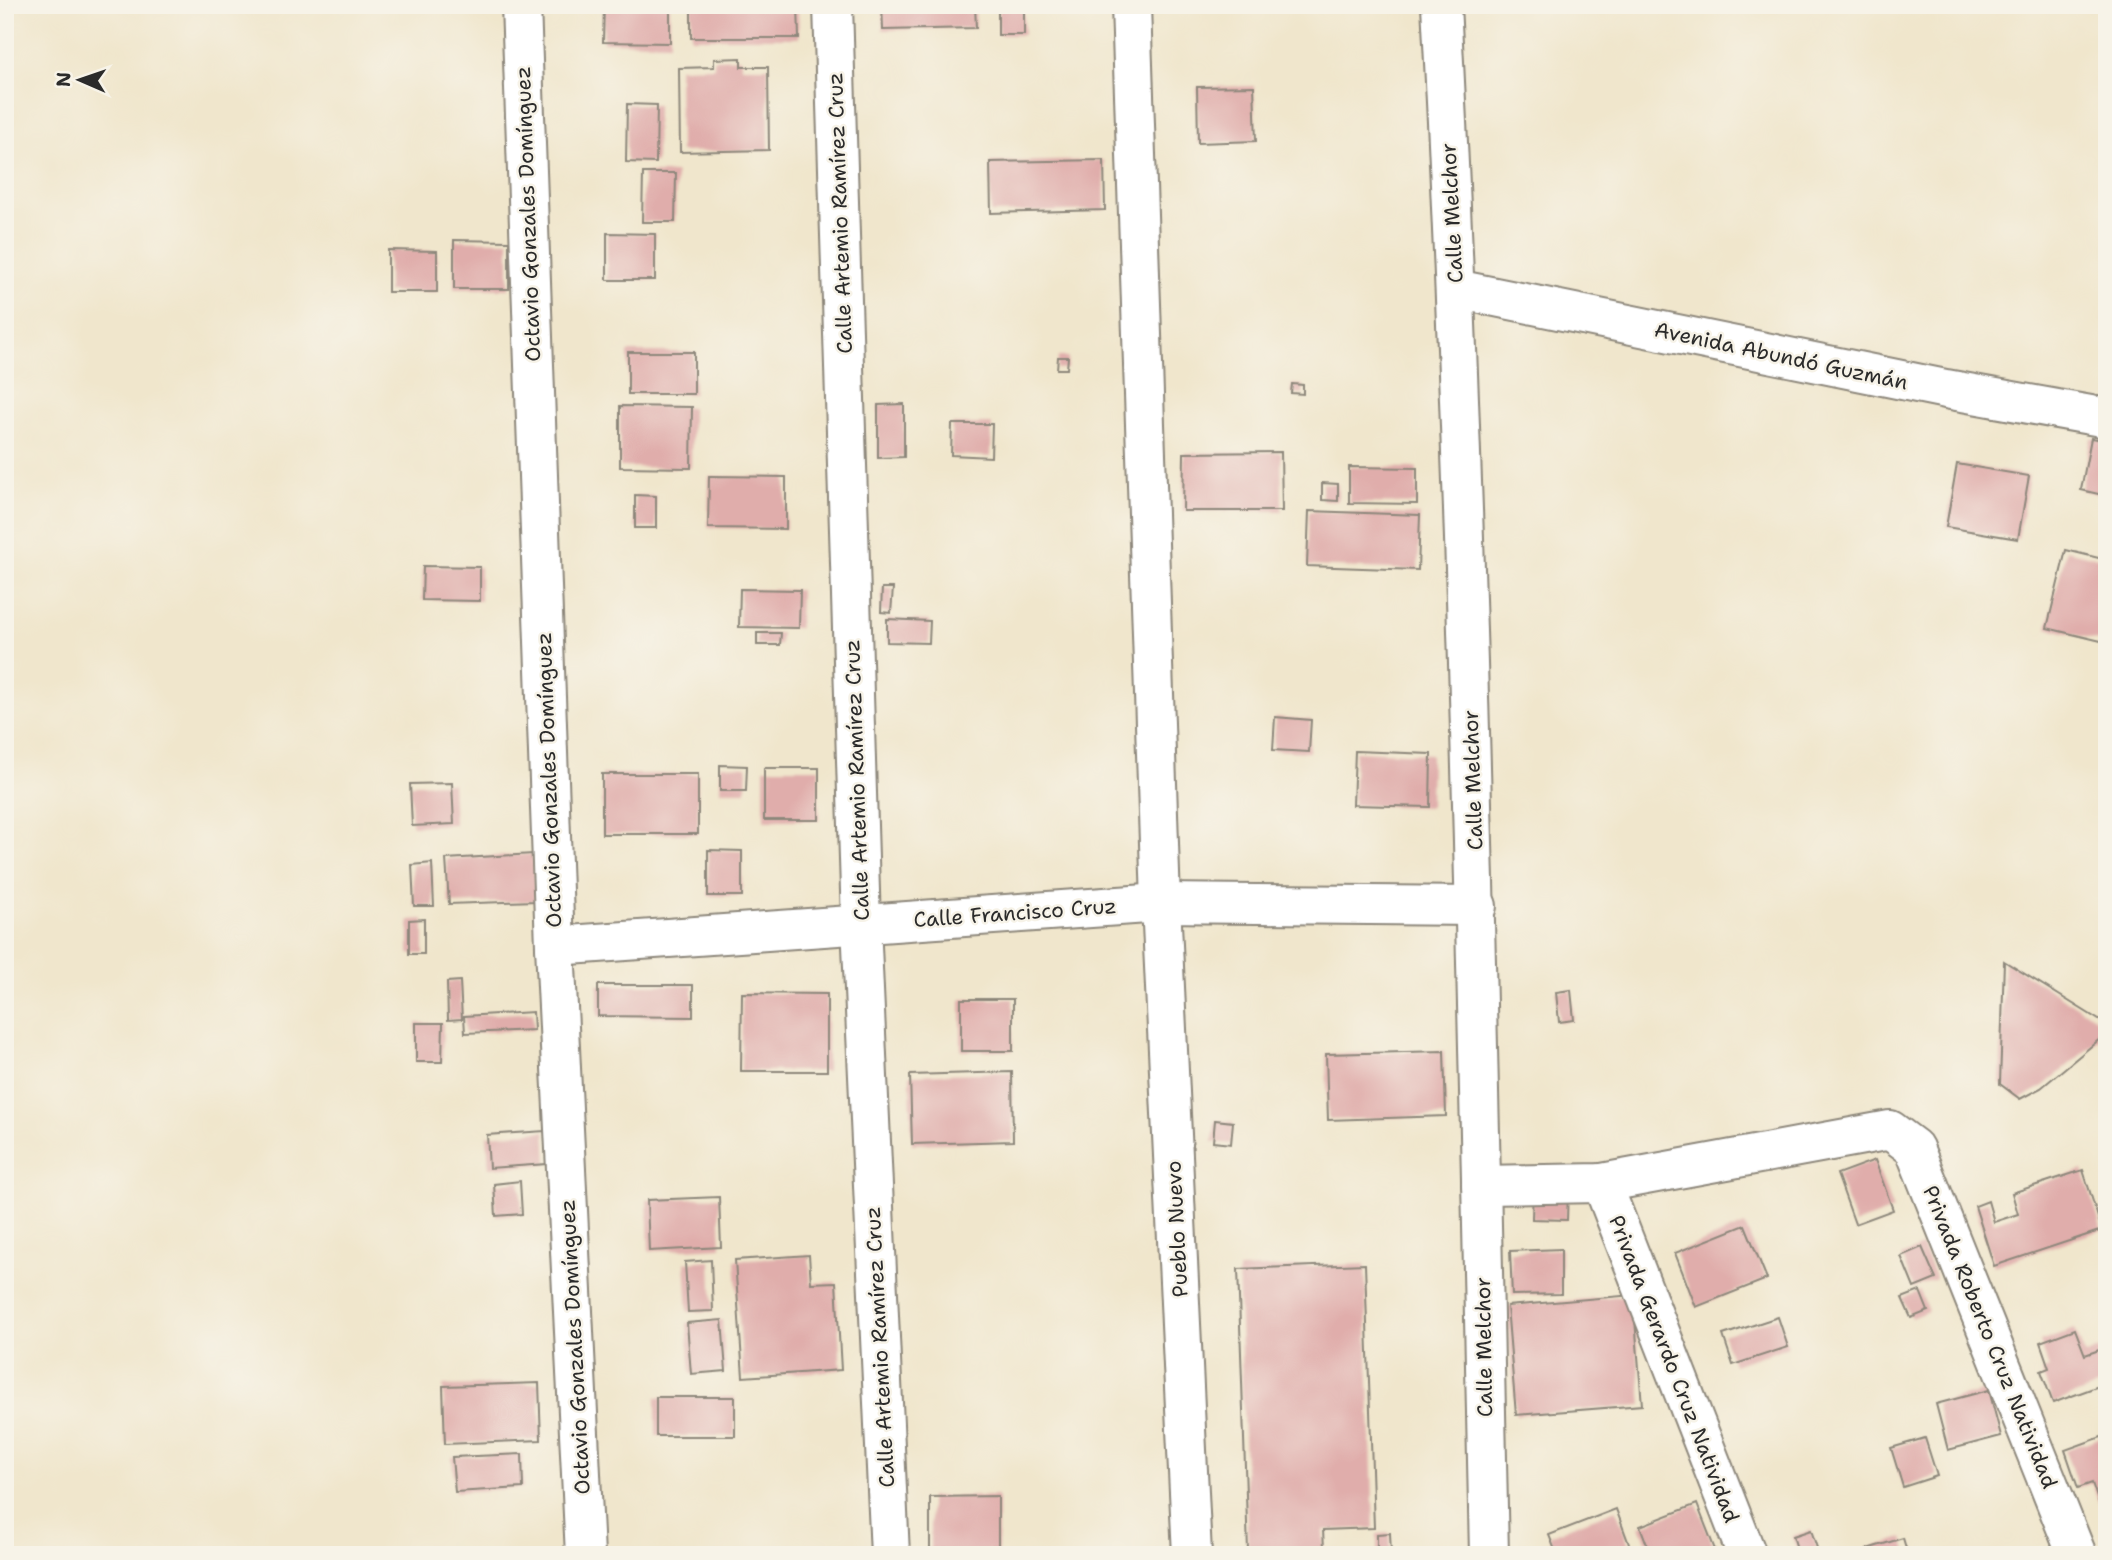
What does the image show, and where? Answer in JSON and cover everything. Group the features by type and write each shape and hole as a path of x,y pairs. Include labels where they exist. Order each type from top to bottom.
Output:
{"street":[{"name":"Octavio Gonzales Domínguez","path":"521,5 555,946 585,1555"},
{"name":"Calle Artemio Ramírez Cruz","path":"833,5 862,924 890,1555"},
{"name":"Pueblo Nuevo","path":"1131,5 1161,903 1192,1555"},
{"name":"Calle Melchor","path":"1441,5 1456,289 1477,906 1489,1555"},
{"name":"Avenida Abundó Guzmán","path":"1456,289 1946,389 2107,418"},
{"name":"Calle Francisco Cruz","path":"555,946 1161,903 1477,906"},
{"name":"Privada Roberto Cruz Natividad","path":"1602,1183 1890,1130 1914,1148 2077,1555"},
{"path":"1481,1185 1602,1183"},
{"name":"Privada Gerardo Cruz Natividad","path":"1602,1183 1747,1555"}],"building":[{"path":"604,5 670,5 670,43 603,42"},
{"path":"691,5 798,5 799,38 691,38"},
{"path":"882,5 975,5 976,28 883,30"},
{"path":"998,5 1024,5 1024,35 998,35"},
{"path":"741,58 741,67 768,67 769,150 680,152 679,68 714,67 714,59"},
{"path":"1254,86 1256,141 1198,143 1197,87"},
{"path":"627,104 657,105 656,163 626,162"},
{"path":"1104,160 1105,210 991,213 990,162"},
{"path":"643,173 676,173 675,222 642,222"},
{"path":"607,233 655,234 655,280 607,280"},
{"path":"454,240 509,241 509,289 454,289"},
{"path":"388,250 437,251 437,292 388,292"},
{"path":"628,352 694,352 694,394 628,394"},
{"path":"1058,357 1068,357 1067,369 1057,369"},
{"path":"1292,384 1303,385 1303,394 1291,393"},
{"path":"904,404 904,457 878,458 878,405"},
{"path":"620,406 692,407 691,468 620,467"},
{"path":"952,424 992,424 991,457 951,455"},
{"path":"2091,438 2107,441 2107,496 2081,490"},
{"path":"1281,452 1282,511 1183,511 1184,453"},
{"path":"1957,464 2029,476 2018,539 1946,527"},
{"path":"1349,467 1417,468 1417,504 1349,503"},
{"path":"709,476 786,477 786,529 708,528"},
{"path":"1322,483 1338,484 1338,501 1322,500"},
{"path":"635,495 656,496 656,528 635,528"},
{"path":"1309,511 1420,515 1418,570 1307,566"},
{"path":"2066,550 2107,560 2105,642 2047,628"},
{"path":"423,566 480,567 480,601 422,600"},
{"path":"882,588 893,588 891,613 881,612"},
{"path":"740,589 800,590 799,628 739,627"},
{"path":"887,619 930,621 929,643 887,642"},
{"path":"757,633 781,633 780,645 757,645"},
{"path":"1275,717 1311,720 1309,752 1273,750"},
{"path":"1355,751 1431,754 1430,807 1353,805"},
{"path":"720,765 747,766 746,791 720,791"},
{"path":"764,768 819,768 819,820 764,820"},
{"path":"602,774 698,774 698,834 602,834"},
{"path":"452,783 454,824 412,826 410,784"},
{"path":"708,850 742,851 742,896 708,896"},
{"path":"533,854 535,901 449,904 446,859"},
{"path":"432,863 434,906 414,906 412,865"},
{"path":"424,919 424,954 409,954 409,920"},
{"path":"2004,961 2107,1025 2107,1033 2041,1088 2020,1099 2000,1084"},
{"path":"460,981 462,1019 448,1020 447,982"},
{"path":"598,985 693,985 693,1017 598,1016"},
{"path":"1571,990 1574,1020 1559,1022 1556,992"},
{"path":"742,993 827,994 827,1071 741,1071"},
{"path":"961,999 1013,999 1013,1051 961,1051"},
{"path":"533,1012 534,1030 465,1033 464,1016"},
{"path":"416,1023 443,1023 442,1062 416,1062"},
{"path":"1444,1051 1446,1116 1328,1120 1326,1054"},
{"path":"1012,1072 1013,1141 912,1144 910,1075"},
{"path":"1215,1120 1233,1122 1231,1144 1213,1142"},
{"path":"545,1131 547,1164 489,1168 487,1135"},
{"path":"1875,1160 1893,1210 1855,1224 1837,1174"},
{"path":"2083,1170 2102,1230 1994,1266 1975,1206 1988,1201 1994,1222 2018,1214 2012,1193"},
{"path":"520,1181 522,1214 496,1216 494,1184"},
{"path":"1533,1187 1568,1188 1567,1220 1532,1219"},
{"path":"719,1197 721,1247 649,1251 647,1200"},
{"path":"1745,1225 1767,1279 1696,1307 1675,1253"},
{"path":"1922,1247 1936,1279 1914,1288 1901,1256"},
{"path":"1561,1249 1561,1294 1512,1295 1510,1251"},
{"path":"809,1255 811,1283 836,1282 841,1370 743,1377 735,1260"},
{"path":"711,1260 713,1311 688,1312 685,1262"},
{"path":"1365,1264 1374,1528 1323,1530 1324,1548 1248,1551 1238,1269"},
{"path":"1920,1291 1928,1311 1911,1318 1902,1298"},
{"path":"1633,1295 1642,1405 1516,1415 1507,1306"},
{"path":"1778,1317 1788,1347 1733,1365 1723,1335"},
{"path":"722,1320 726,1371 691,1374 687,1323"},
{"path":"2075,1329 2085,1355 2105,1348 2107,1383 2053,1403 2041,1371 2049,1368 2040,1342"},
{"path":"539,1383 541,1440 445,1444 443,1386"},
{"path":"1989,1390 2001,1436 1948,1450 1936,1404"},
{"path":"656,1397 735,1397 735,1436 656,1436"},
{"path":"2107,1435 2105,1520 2092,1483 2078,1488 2065,1450"},
{"path":"1925,1438 1937,1476 1903,1487 1891,1448"},
{"path":"522,1454 523,1488 455,1492 452,1457"},
{"path":"998,1496 998,1554 930,1555 930,1497"},
{"path":"1697,1504 1717,1555 1651,1555 1640,1526"},
{"path":"1616,1509 1633,1555 1557,1555 1549,1535"},
{"path":"1811,1530 1818,1551 1799,1555 1793,1536"},
{"path":"1390,1533 1391,1553 1377,1554 1377,1534"},
{"path":"1903,1538 1908,1555 1869,1555 1867,1549"}]}
